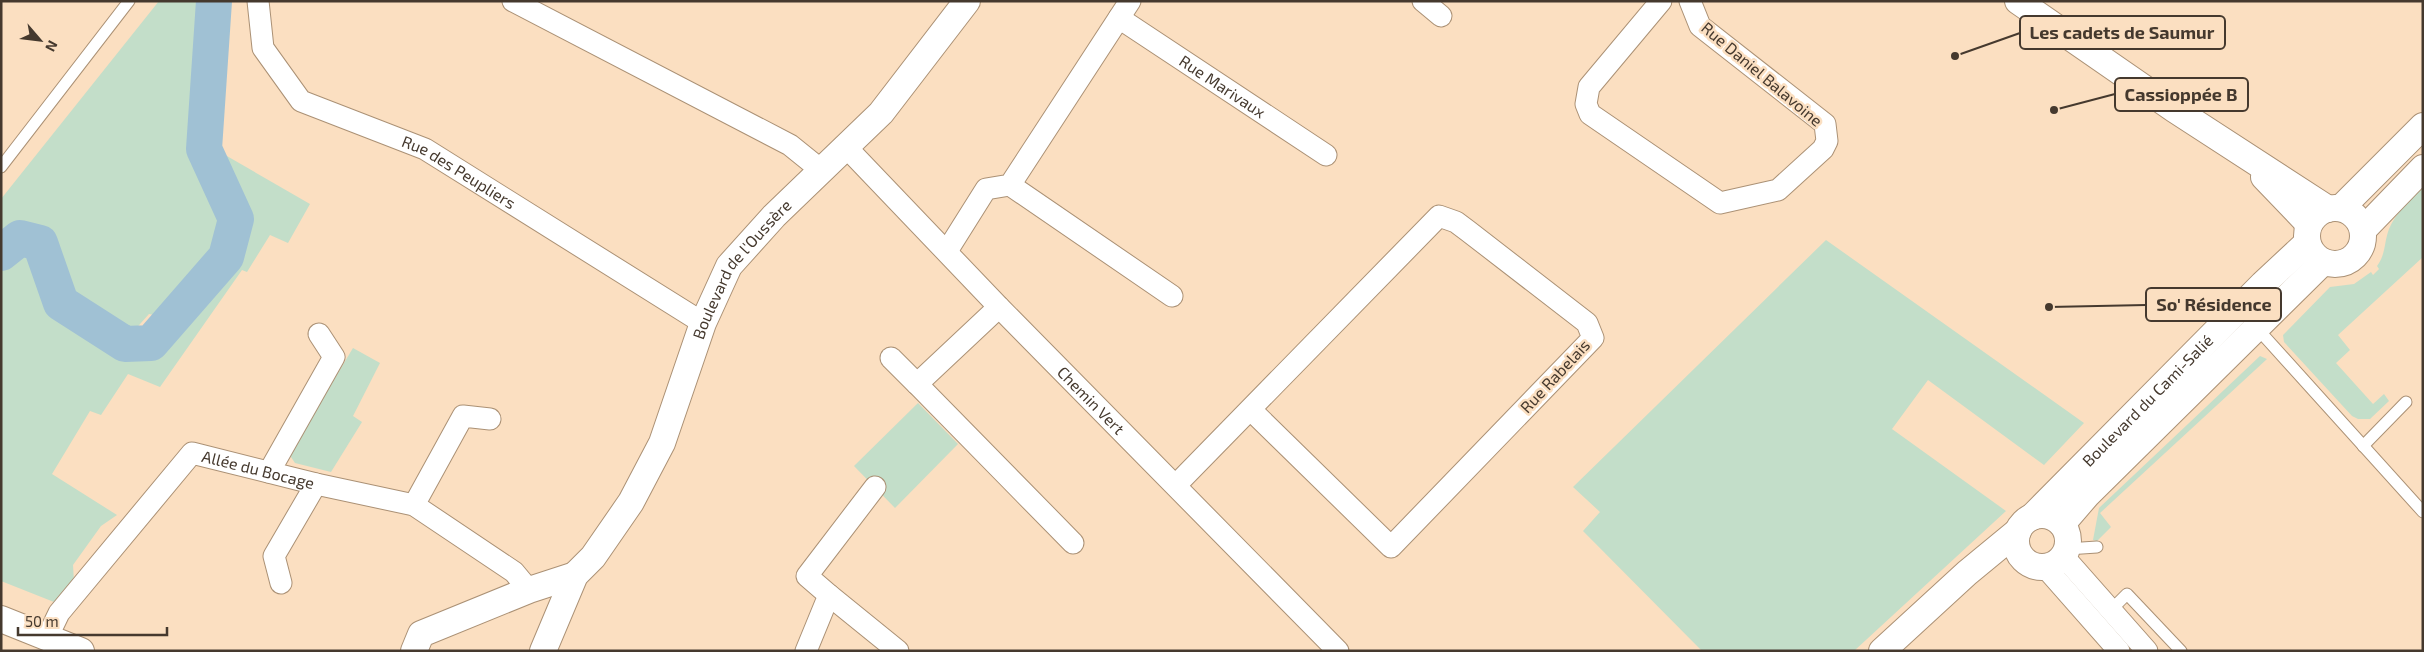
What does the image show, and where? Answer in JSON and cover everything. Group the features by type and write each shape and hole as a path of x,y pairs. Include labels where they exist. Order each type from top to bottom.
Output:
{"street":[{"name":"Rue des Peupliers","path":"258,1 263,48 300,101 425,149 703,324"},
{"path":"513,1 790,145 821,170"},
{"name":"Boulevard de l'Oussère","path":"543,651 574,576 593,557 625,510 662,443 703,324 729,266 774,216 882,113 967,1"},
{"path":"1423,1 1441,16"},
{"name":"Rue Daniel Balavoine","path":"1661,1 1589,87 1586,100 1590,114 1720,203 1778,190 1823,150 1827,141 1826,124 1700,26 1690,1"},
{"path":"2018,1 2247,158 2322,229 2341,264 2350,261 2361,247 2363,230 2355,216 2322,229"},
{"name":"Rue Marivaux","path":"1010,185 1125,10 1326,155"},
{"name":"Boulevard du Cami-Salié","path":"1882,651 1967,573 2025,524 2423,126"},
{"name":"Chemin Vert","path":"847,148 999,307 1338,651"},
{"path":"2363,230 2423,168"},
{"path":"947,251 986,189 1010,185 1172,296"},
{"name":"Rue Rabelais","path":"1176,485 1439,216 1456,222 1587,323 1593,338 1391,546 1251,410"},
{"name":"Boulevard du Cami-Salié","path":"2053,552 2087,495 2256,328 2322,229"},
{"path":"918,384 999,307"},
{"path":"269,472 334,357 319,334"},
{"path":"891,358 1073,543"},
{"path":"414,505 463,416 490,418"},
{"name":"Allée du Bocage","path":"48,638 59,613 192,453 316,484 414,505 514,572 528,590"},
{"path":"281,583 274,556 316,484"},
{"path":"875,487 807,576 898,651"},
{"path":"2119,651 2053,552 2048,516 2025,524 2017,548 2053,552 2111,610 2143,646"},
{"path":"1967,573 2053,552"},
{"name":"Boulevard de l'Oussère","path":"414,651 421,634 528,590 574,576"},
{"path":"806,651 829,595"},
{"path":"1,619 81,651"}],"lane":[{"path":"1,167 130,1"},
{"path":"2263,284 2245,316 2423,512"},
{"path":"2363,446 2406,402"},
{"path":"2053,552 2097,547"},
{"path":"2111,610 2127,594 2181,651"},
{"path":"2143,646 2156,624"}],"green space":[{"path":"159,1 202,1 194,145 198,171 223,205 221,236 212,255 163,317 149,314 132,333 80,302 49,238 22,224 1,231 1,199"},
{"path":"213,148 310,204 288,243 270,235 247,272 242,270 160,387 128,374 101,415 90,411 52,474 117,515 101,526 73,565 74,582 59,604 1,581 1,264 22,249 30,252 53,306 115,354 138,360 154,357 236,257 246,211 236,191 225,179"},
{"path":"2423,186 2423,257 2338,335 2350,350 2336,363 2373,404 2384,394 2389,401 2370,419 2358,419 2352,416 2284,342 2283,335 2330,287 2354,284 2371,272 2373,275 2379,269 2377,266 2382,257 2387,234 2392,223 2404,206"},
{"path":"1826,240 2084,423 2044,465 1928,380 1892,429 2006,511 1854,651 1702,651 1583,531 1600,512 1573,487"},
{"path":"353,348 380,363 353,416 362,422 331,472 295,463 291,457 291,451"},
{"path":"2260,356 2267,359 2100,513 2111,527 2097,541 2093,540 2099,508"},
{"path":"918,403 958,444 895,508 854,466"}],"waterway":[{"path":"1,253 20,238 40,243 61,303 125,344 151,343 226,257 236,219 204,149 214,1"}],"place":[{"name":"Les cadets de Saumur","path":"1955,56"},
{"name":"Cassioppée B","path":"2054,110"},
{"name":"So' Résidence","path":"2049,307"}]}
